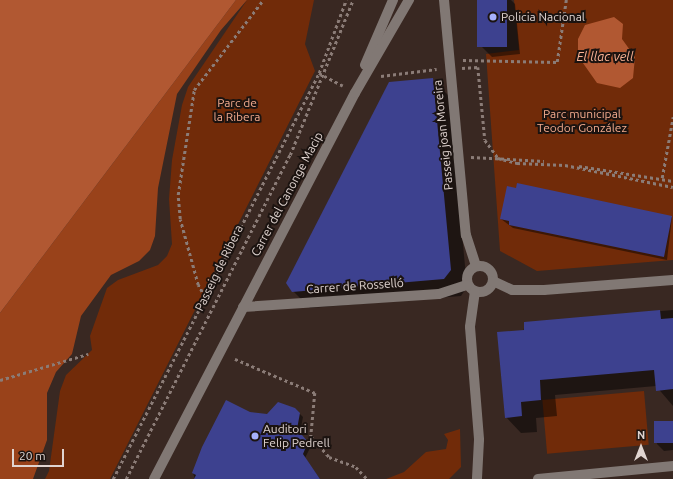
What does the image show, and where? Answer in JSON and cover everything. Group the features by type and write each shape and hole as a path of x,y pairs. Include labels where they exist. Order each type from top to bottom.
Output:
{"street":[{"path":"355,93 393,0"},
{"path":"355,93 409,0"},
{"path":"433,0 444,3"},
{"name":"Passeig joan Moreira","path":"444,3 466,235 476,266"},
{"name":"Carrer del Canonge Macip","path":"243,307 355,93"},
{"path":"471,288 487,290 493,281 490,270 476,266 467,274 471,288 470,327 479,440 477,479"},
{"path":"493,281 512,290 544,290 673,280"},
{"name":"Carrer de Rosselló","path":"243,307 440,294 471,288"},
{"path":"154,479 243,307"},
{"path":"538,479 673,466"}],"path":[{"path":"205,297 198,285 180,219 178,195 194,90 263,0"},
{"path":"113,479 319,73 346,0"},
{"name":"Passeig de Ribera","path":"126,479 290,155 329,66 353,0"},
{"path":"378,80 382,75 496,58 557,62 566,0"},
{"path":"449,64 478,67 485,140 498,158 517,163 565,165 673,187"},
{"path":"319,73 355,93"},
{"path":"662,178 673,117"},
{"path":"458,157 514,157 662,178 673,181"},
{"path":"0,380 88,354"},
{"path":"235,359 314,393 311,436 314,441 329,458 356,467 367,479"}],"green space":[{"name":"Parc de la Ribera","path":"247,0 314,0 305,44 315,71 110,479 45,479 49,471 60,391 66,375 92,350 90,336 107,288 118,280 158,265 167,256 172,244 169,199 172,160 182,105 188,87"},
{"name":"Parc municipal Teodor González","path":"514,0 673,0 673,260 537,271 500,251 486,54 519,50"},
{"path":"644,391 649,445 547,454 542,400"},
{"path":"460,429 461,467 449,479 386,479 404,472 426,452 446,449 448,440 444,434"}],"shaded area":[{"path":"236,0 247,0 221,30 177,94 158,188 155,236 150,250 139,261 111,275 81,316 72,354 56,372 47,393 47,440 33,479 0,479 0,313"}],"water":[{"path":"0,0 236,0 0,313"},
{"name":"El llac vell","path":"614,17 623,24 622,39 635,57 633,78 620,88 597,83 578,56 578,39 585,25"}],"building":[{"name":"Policia Nacional","path":"477,0 507,0 507,47 477,47"},
{"path":"433,78 451,270 444,279 292,292 286,283 389,82"},
{"path":"517,183 672,216 664,257 509,225 509,221 500,219 507,186 516,188"},
{"path":"660,310 661,319 673,318 673,389 656,391 654,370 540,380 541,400 521,402 522,416 505,418 497,332 524,330 524,322"},
{"name":"Auditori Felip Pedrell","path":"226,400 250,412 267,414 278,402 295,408 300,413 297,429 308,442 303,454 320,479 194,479 196,475 192,473 202,447"},
{"path":"654,421 673,421 673,443 654,443"}],"place":[{"name":"Policia Nacional","path":"493,17"},
{"name":"Auditori Felip Pedrell","path":"255,436"}]}
